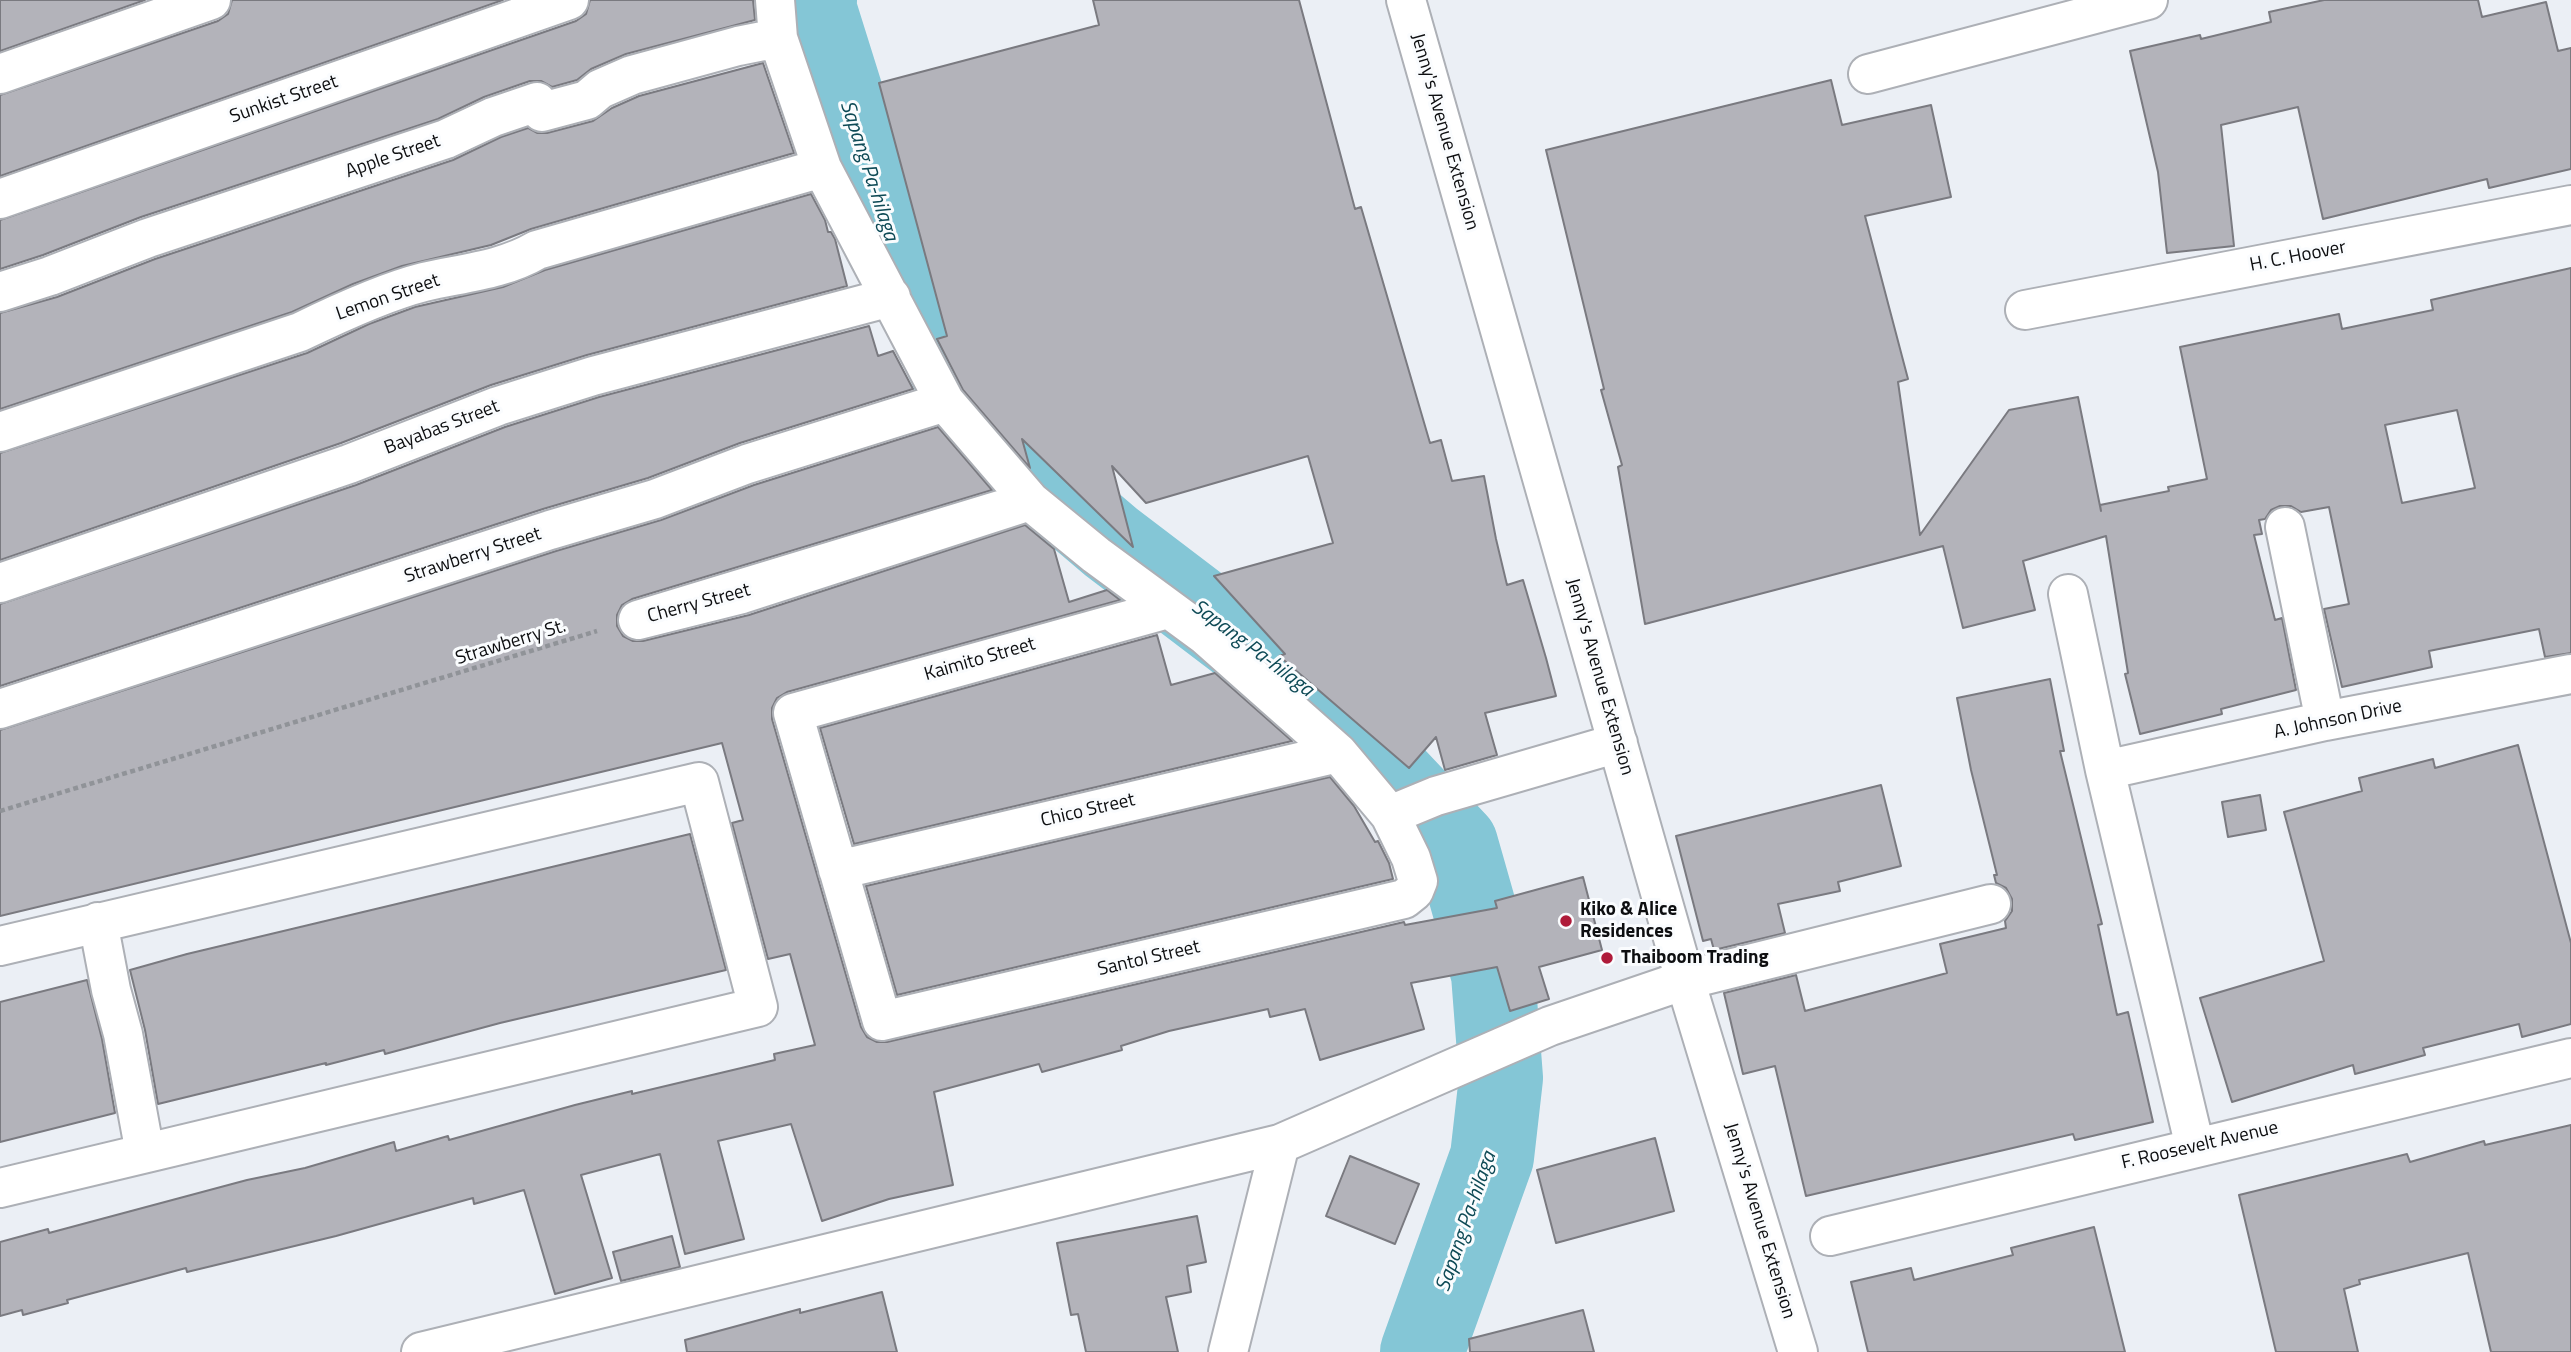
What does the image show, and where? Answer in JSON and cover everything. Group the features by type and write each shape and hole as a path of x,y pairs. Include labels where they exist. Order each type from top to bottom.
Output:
{"street":[{"path":"0,74 211,0"},
{"name":"Sunkist Street","path":"0,199 569,0"},
{"path":"775,0 778,38 822,168 945,402 1030,501 1096,555 1206,636 1338,753 1411,806 1618,743"},
{"name":"Jenny's Avenue Extension","path":"1406,0 1685,980 1798,1352"},
{"path":"1868,74 2148,0"},
{"name":"Apple Street","path":"0,292 50,276 148,238 446,139 493,117 537,102 542,112 587,100 600,89 632,75 778,38"},
{"name":"Lemon Street","path":"0,432 300,332 333,316 421,283 517,261 537,250 822,168"},
{"name":"H. C. Hoover","path":"2025,310 2571,205"},
{"name":"Bayabas Street","path":"0,583 349,464 498,406 593,376 891,298"},
{"name":"Strawberry Street","path":"0,709 655,499 747,464 945,402"},
{"name":"Cherry Street","path":"1030,501 742,594 638,620 664,612 1030,501"},
{"path":"2285,527 2325,721"},
{"path":"2068,594 2105,770 2195,1147"},
{"name":"Kaimito Street","path":"838,870 793,713 1168,609"},
{"name":"A. Johnson Drive","path":"2105,770 2325,721 2571,674"},
{"name":"Chico Street","path":"838,870 1338,753"},
{"path":"0,946 699,782 758,1007 0,1188"},
{"name":"Santol Street","path":"838,870 882,1021 1404,899 1414,891 1418,881 1411,806"},
{"path":"421,1352 1280,1144 1550,1026 1685,980 1992,904"},
{"path":"98,922 123,1034 145,1153"},
{"name":"F. Roosevelt Avenue","path":"1830,1236 2571,1058"},
{"path":"1228,1352 1280,1144"}],"path":[{"name":"Strawberry St.","path":"0,811 602,630"}],"building":[{"path":"0,0 145,0 0,51"},
{"path":"232,0 503,0 0,176 0,95 218,21 228,14"},
{"path":"590,0 753,0 755,20 626,54 591,69 577,80 552,87 541,81 530,81 484,97 438,119 141,217 0,269 0,220 576,21 586,14"},
{"path":"1093,0 1299,0 1355,209 1361,207 1430,443 1441,440 1452,481 1484,476 1507,585 1523,580 1556,696 1485,713 1497,755 1445,770 1436,737 1409,768 1279,656 1285,654 1214,576 1333,543 1308,456 1146,503 1112,466 1133,547 1022,439 1030,468 963,390 937,339 947,336 879,83 1099,25"},
{"path":"2324,0 2478,0 2482,17 2546,2 2558,51 2571,48 2571,169 2489,188 2487,179 2323,219 2298,107 2221,125 2234,246 2167,253 2158,172 2130,51 2200,35 2201,39 2271,22 2269,12"},
{"path":"763,63 794,153 531,229 491,245 402,266 353,284 292,312 0,409 0,313 57,297 155,259 453,160 501,137 528,128 537,133 547,133 593,121 612,108 639,96"},
{"path":"1831,80 1842,125 1931,105 1951,197 1865,216 1908,379 1898,382 1920,535 2009,410 2078,397 2101,511 2100,505 2169,491 2168,487 2207,479 2180,347 2339,314 2342,329 2433,310 2431,300 2571,268 2571,653 2545,657 2539,629 2429,651 2432,667 2342,687 2324,609 2349,604 2329,507 2301,512 2291,506 2280,506 2271,510 2265,519 2259,520 2262,534 2254,535 2275,620 2282,618 2296,690 2221,709 2222,714 2140,734 2125,674 2128,673 2106,536 2023,561 2035,610 1963,628 1943,546 1645,624 1618,467 1622,465 1601,390 1604,389 1546,150","holes":["2457,410 2475,488 2402,503 2385,425"]},
{"path":"811,194 825,220 828,232 831,232 835,239 847,286 587,355 491,385 341,443 0,560 0,453 307,353 369,324 415,307 503,287 545,270"},
{"path":"869,326 878,356 893,351 913,389 740,443 648,478 543,509 0,686 0,604 356,485 505,427 599,397"},
{"path":"938,427 992,490 632,599 622,605 617,615 617,626 623,636 633,641 643,641 749,615 1025,525 1054,549 1069,602 1107,590 1120,600 787,692 777,698 772,708 772,719 861,1027 867,1037 877,1042 887,1042 1404,922 1405,925 1497,908 1495,901 1583,877 1602,950 1539,967 1549,999 1510,1011 1497,967 1411,983 1424,1029 1320,1060 1305,1009 1270,1017 1268,1009 1169,1031 1121,1046 1122,1050 1042,1072 1039,1064 934,1092 953,1185 889,1199 822,1221 791,1124 718,1141 744,1239 685,1254 660,1154 581,1175 612,1278 555,1294 524,1190 474,1204 473,1198 336,1236 187,1272 186,1268 67,1300 68,1303 23,1315 22,1310 0,1316 0,1242 48,1229 49,1233 247,1180 305,1168 394,1142 396,1151 448,1136 449,1140 632,1091 632,1094 775,1060 774,1054 815,1045 790,954 768,959 732,823 743,820 722,743 0,916 0,730 556,551 661,520 754,485"},
{"path":"1157,635 1171,685 1215,673 1292,741 854,844 820,728"},
{"path":"2050,679 2064,751 2060,751 2102,924 2098,925 2117,1015 2128,1012 2153,1122 2075,1140 2073,1134 1806,1196 1775,1066 1743,1074 1724,993 1796,975 1805,1011 1947,973 1940,944 2006,928 2005,921 2012,911 2012,899 2006,888 1996,883 1994,875 1997,875 1971,770 1957,698"},
{"path":"2518,745 2571,943 2571,1024 2522,1037 2519,1024 2423,1048 2425,1055 2355,1074 2353,1065 2232,1102 2200,998 2324,961 2284,812 2362,791 2359,778 2433,759 2435,768"},
{"path":"1330,777 1354,806 1375,842 1378,841 1389,863 1393,879 897,995 866,886"},
{"path":"1881,785 1901,866 1838,882 1840,891 1778,904 1785,933 1714,950 1711,939 1703,941 1676,836"},
{"path":"2260,795 2266,830 2228,837 2222,802"},
{"path":"690,834 726,970 500,1023 385,1054 384,1050 158,1104 145,1030 130,970"},
{"path":"87,980 102,1039 115,1113 0,1142 0,1002"},
{"path":"2571,1125 2571,1352 2491,1352 2468,1253 2359,1280 2360,1284 2344,1289 2358,1352 2276,1352 2239,1195 2407,1154 2410,1162 2484,1141 2485,1145"},
{"path":"1655,1138 1674,1211 1556,1243 1537,1170"},
{"path":"1350,1156 1419,1184 1395,1244 1326,1216"},
{"path":"1197,1216 1206,1262 1187,1266 1191,1292 1166,1297 1178,1352 1086,1352 1078,1314 1071,1315 1057,1243"},
{"path":"2094,1227 2125,1352 1868,1352 1851,1282 1911,1268 1914,1280 2013,1255 2011,1248"},
{"path":"672,1236 680,1267 621,1281 613,1252"},
{"path":"882,1292 897,1352 687,1352 685,1340 800,1309 800,1313"},
{"path":"1583,1310 1594,1352 1470,1352 1469,1339"}],"waterway":[{"name":"Sapang Pa-hilaga","path":"815,0 814,7 881,221 955,377 1003,450 1111,542 1324,704 1456,844 1493,974 1501,1078 1492,1157 1422,1352"}],"place":[{"name":"Kiko & Alice Residences","path":"1566,921"},
{"name":"Thaiboom Trading","path":"1607,958"}]}
